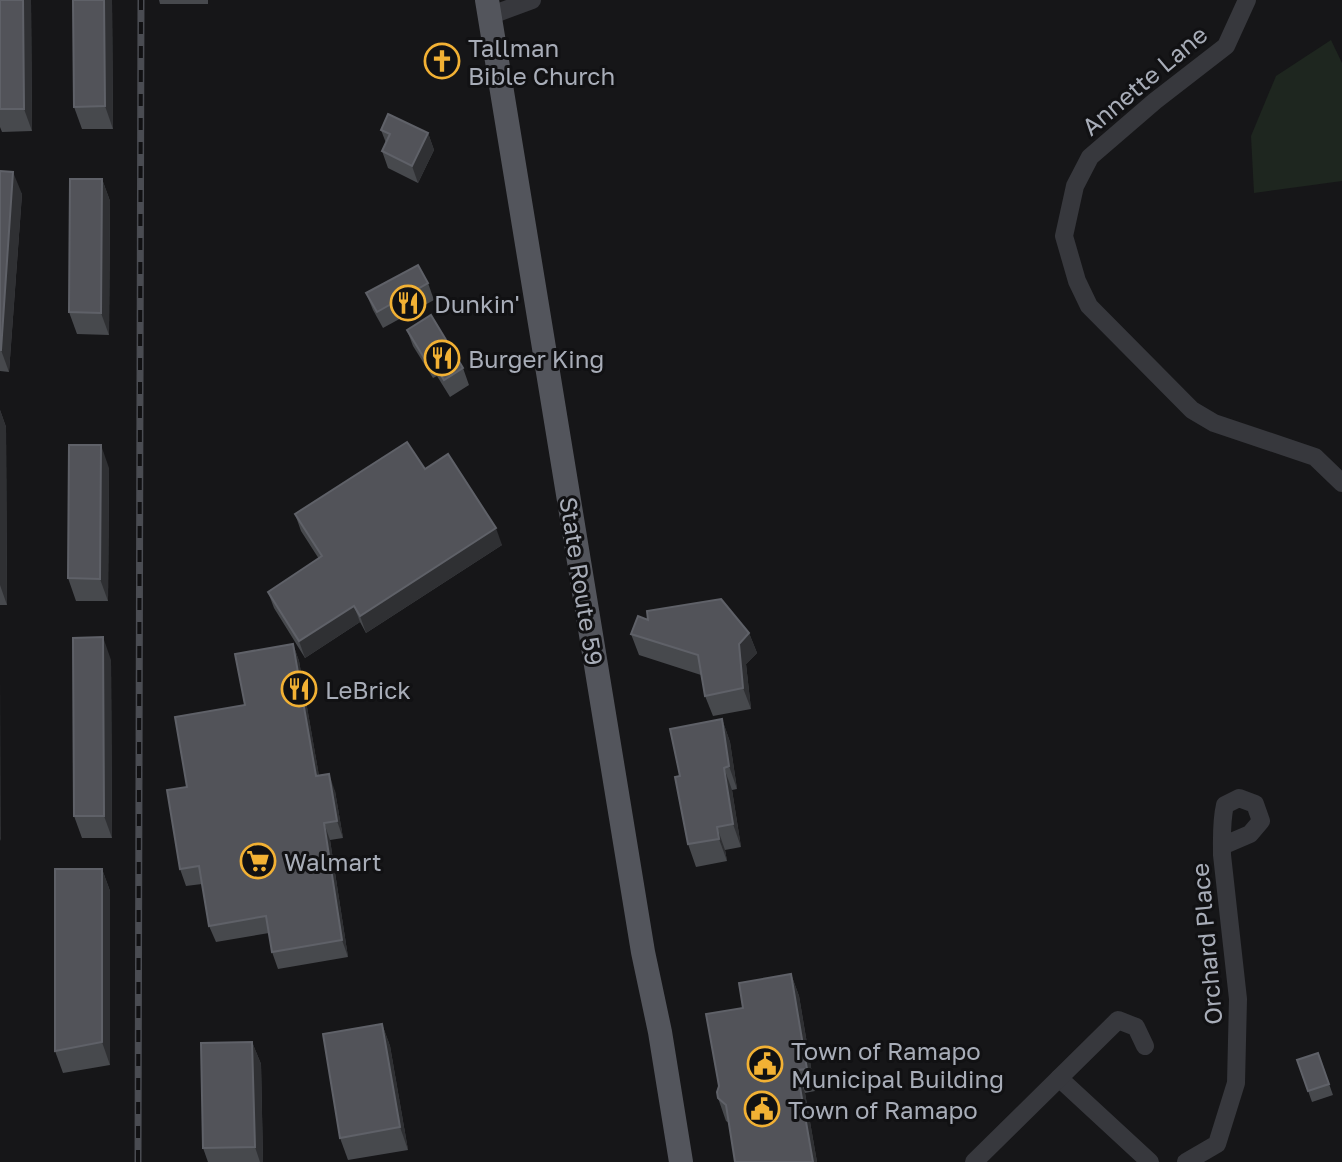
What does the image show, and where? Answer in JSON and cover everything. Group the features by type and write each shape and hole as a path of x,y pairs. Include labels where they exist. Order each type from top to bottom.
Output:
{"main road":[{"name":"State Route 59","path":"488,8 643,952 660,1032 681,1162"}],"street":[{"path":"488,8 532,0"},
{"name":"Annette Lane","path":"1247,0 1226,46 1090,157 1075,186 1064,236 1077,281 1089,306 1192,410 1214,423 1315,457 1342,483"},
{"name":"Orchard Place","path":"1186,1162 1217,1144 1236,1083 1238,999 1222,846"},
{"path":"974,1162 1118,1020 1136,1027 1145,1046"},
{"path":"1059,1078 1150,1162"}],"shaded area":[{"path":"1331,40 1342,63 1342,181 1254,193 1251,136 1276,76"}],"building":[{"path":"0,0 23,0 24,109 0,109"},
{"path":"73,0 104,0 105,106 74,107"},
{"path":"388,114 428,133 412,166 382,151 390,134 381,130"},
{"path":"0,171 13,172 1,350 0,350"},
{"path":"70,179 102,179 101,313 69,312"},
{"path":"418,265 428,283 377,312 366,293"},
{"path":"431,315 463,368 444,380 431,359 426,361 407,330"},
{"path":"407,442 425,469 448,454 496,528 360,616 354,606 299,641 268,592 322,556 295,514"},
{"path":"69,445 101,445 100,579 68,578"},
{"path":"721,599 749,633 739,644 743,688 705,696 698,655 631,634 638,616 648,620 647,611"},
{"path":"103,637 104,816 74,816 73,638"},
{"name":"Walmart","path":"293,644 316,776 329,774 337,821 324,823 342,940 272,952 266,916 209,926 199,866 180,869 167,790 187,787 175,717 245,705 235,654"},
{"path":"722,719 729,766 724,768 733,824 717,827 719,839 688,844 675,777 680,776 670,729"},
{"path":"55,869 102,869 102,1042 55,1051"},
{"name":"Town of Ramapo Municipal Building","path":"791,974 807,1069 797,1070 813,1162 735,1162 726,1105 718,1098 719,1086 706,1014 743,1008 739,983"},
{"path":"382,1024 400,1127 340,1138 323,1034"},
{"path":"252,1042 255,1147 203,1148 201,1043"},
{"path":"1318,1053 1329,1084 1308,1091 1297,1060"}],"railway":[{"path":"138,1162 141,0"}],"place":[{"name":"Tallman Bible Church","path":"442,61"},
{"name":"Dunkin'","path":"408,303"},
{"name":"Burger King","path":"442,358"},
{"name":"LeBrick","path":"299,689"},
{"name":"Walmart","path":"258,861"},
{"name":"Town of Ramapo Municipal Building","path":"765,1064"},
{"name":"Town of Ramapo","path":"762,1109"}]}
